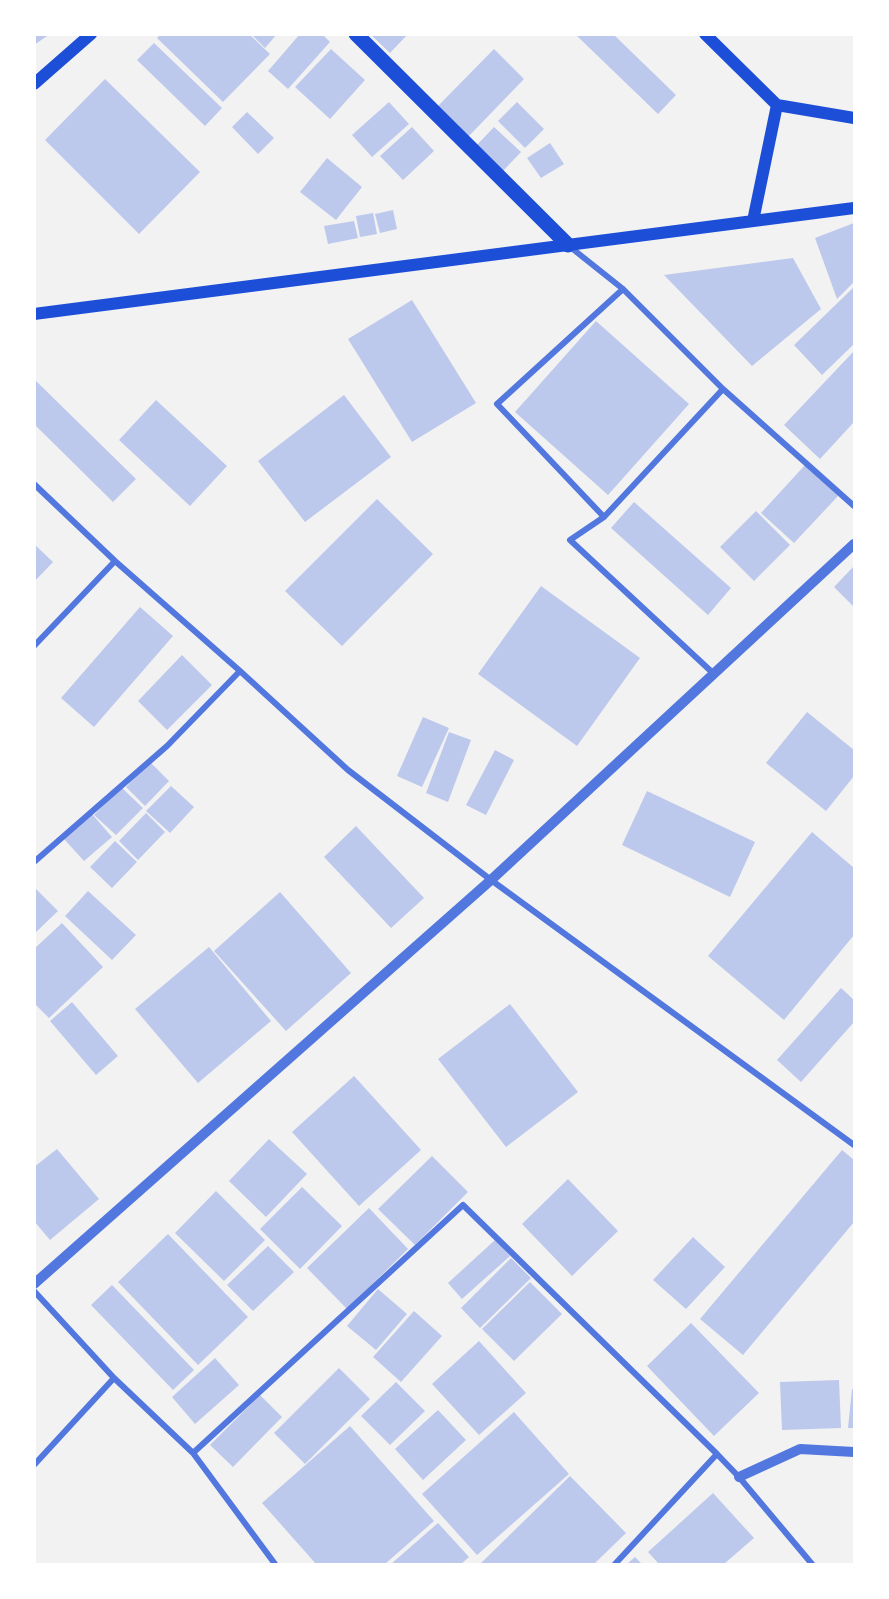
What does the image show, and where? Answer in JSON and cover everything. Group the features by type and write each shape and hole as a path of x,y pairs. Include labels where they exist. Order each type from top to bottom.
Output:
{"main road":[{"path":"34,84 91,34"},
{"path":"356,34 567,245"},
{"path":"705,34 777,105 855,118"},
{"path":"753,221 777,105"},
{"path":"34,314 855,208"}],"street":[{"path":"567,245 623,289 723,389 855,506"},
{"path":"604,517 497,404 623,289"},
{"path":"714,674 570,540 604,517 723,389"},
{"path":"34,484 115,561 348,770 491,880 855,1145"},
{"path":"34,1284 491,880 855,544"},
{"path":"34,646 115,561"},
{"path":"34,862 167,746 240,671"},
{"path":"193,1453 463,1205 717,1454 812,1564"},
{"path":"34,1292 114,1378 193,1453 276,1564"},
{"path":"34,1465 114,1378"},
{"path":"739,1477 800,1449 855,1452"},
{"path":"615,1564 717,1454"}],"building":[{"path":"34,34 50,34 34,45"},
{"path":"161,34 249,34 270,54 223,102 157,38"},
{"path":"251,34 277,34 265,48"},
{"path":"300,34 322,34 330,42 288,89 268,71"},
{"path":"370,34 408,34 390,53"},
{"path":"575,34 613,34 676,95 658,114"},
{"path":"154,43 222,108 205,126 137,60"},
{"path":"331,49 365,80 330,119 295,87"},
{"path":"494,49 524,79 467,138 436,108"},
{"path":"105,79 200,172 139,234 45,140"},
{"path":"389,102 409,124 372,157 352,135"},
{"path":"517,102 544,129 525,148 498,121"},
{"path":"247,112 274,138 258,154 232,127"},
{"path":"412,127 434,151 403,180 380,156"},
{"path":"494,127 521,152 503,171 476,146"},
{"path":"550,143 564,164 541,178 527,158"},
{"path":"327,158 362,187 336,220 300,192"},
{"path":"393,210 397,229 380,233 375,214"},
{"path":"373,213 377,234 360,237 356,216"},
{"path":"354,221 358,238 328,244 324,226"},
{"path":"854,223 854,282 837,299 815,238"},
{"path":"793,258 821,309 752,366 664,275"},
{"path":"854,287 854,344 822,375 794,345"},
{"path":"412,300 476,403 412,442 348,339"},
{"path":"596,321 689,404 608,495 515,412"},
{"path":"854,351 854,422 820,459 784,425"},
{"path":"34,379 136,479 113,502 34,424"},
{"path":"344,395 391,457 305,522 258,461"},
{"path":"156,400 227,466 190,506 119,440"},
{"path":"805,465 839,495 794,543 761,513"},
{"path":"377,499 433,554 342,646 285,591"},
{"path":"634,502 731,588 708,615 611,528"},
{"path":"756,511 790,545 754,581 720,547"},
{"path":"34,544 53,562 34,582"},
{"path":"854,566 854,607 834,587"},
{"path":"541,586 640,658 577,746 478,674"},
{"path":"140,607 173,636 94,727 61,698"},
{"path":"182,655 212,685 167,730 138,701"},
{"path":"807,712 854,750 854,776 826,811 766,763"},
{"path":"423,717 449,728 422,787 397,776"},
{"path":"449,732 471,740 448,802 426,793"},
{"path":"495,750 514,760 486,815 466,805"},
{"path":"150,762 169,781 145,806 126,787"},
{"path":"171,786 194,807 170,833 146,811"},
{"path":"121,787 143,808 116,835 94,815"},
{"path":"647,791 755,842 730,897 622,845"},
{"path":"146,813 165,832 138,860 119,841"},
{"path":"92,814 112,837 84,861 64,839"},
{"path":"356,826 424,898 391,928 324,857"},
{"path":"812,832 854,868 854,935 784,1020 708,956"},
{"path":"115,841 137,862 112,888 90,867"},
{"path":"34,887 58,911 34,934"},
{"path":"88,891 136,935 112,960 65,916"},
{"path":"280,892 351,973 286,1031 214,951"},
{"path":"62,923 103,967 49,1018 34,1003 34,949"},
{"path":"209,947 271,1021 198,1083 135,1009"},
{"path":"841,988 854,1000 854,1022 801,1082 777,1060"},
{"path":"72,1002 118,1056 96,1075 50,1021"},
{"path":"510,1004 578,1092 506,1147 438,1059"},
{"path":"354,1076 421,1150 359,1206 292,1132"},
{"path":"269,1139 307,1174 266,1217 229,1181"},
{"path":"57,1149 99,1199 50,1240 34,1221 34,1167"},
{"path":"842,1150 854,1160 854,1222 743,1355 700,1319"},
{"path":"432,1156 468,1192 415,1245 378,1209"},
{"path":"568,1179 618,1231 572,1276 522,1224"},
{"path":"302,1187 342,1226 300,1269 260,1229"},
{"path":"216,1191 265,1240 224,1281 175,1233"},
{"path":"369,1208 408,1249 347,1309 307,1268"},
{"path":"168,1234 248,1317 198,1365 118,1282"},
{"path":"693,1237 725,1267 686,1309 653,1280"},
{"path":"495,1240 510,1256 462,1299 448,1283"},
{"path":"268,1246 294,1272 253,1311 227,1285"},
{"path":"511,1258 531,1278 480,1328 461,1308"},
{"path":"530,1282 562,1314 514,1361 482,1329"},
{"path":"112,1285 194,1370 173,1390 91,1305"},
{"path":"378,1289 407,1314 376,1350 347,1326"},
{"path":"414,1311 442,1336 401,1382 373,1357"},
{"path":"691,1323 759,1393 714,1436 647,1366"},
{"path":"479,1341 526,1393 479,1435 432,1384"},
{"path":"215,1358 239,1385 195,1424 172,1397"},
{"path":"339,1368 370,1399 305,1464 274,1433"},
{"path":"839,1380 841,1428 782,1430 780,1382"},
{"path":"396,1382 425,1411 390,1445 361,1416"},
{"path":"852,1389 854,1389 854,1428 848,1428"},
{"path":"260,1395 282,1417 233,1467 210,1445"},
{"path":"438,1410 466,1440 423,1480 395,1449"},
{"path":"514,1412 569,1474 477,1555 422,1494"},
{"path":"350,1426 434,1521 385,1564 316,1564 262,1503"},
{"path":"570,1476 626,1533 594,1564 480,1564"},
{"path":"713,1493 754,1538 724,1564 659,1564 648,1552"},
{"path":"438,1523 469,1557 461,1564 391,1564"},
{"path":"635,1557 642,1564 627,1564"}]}
